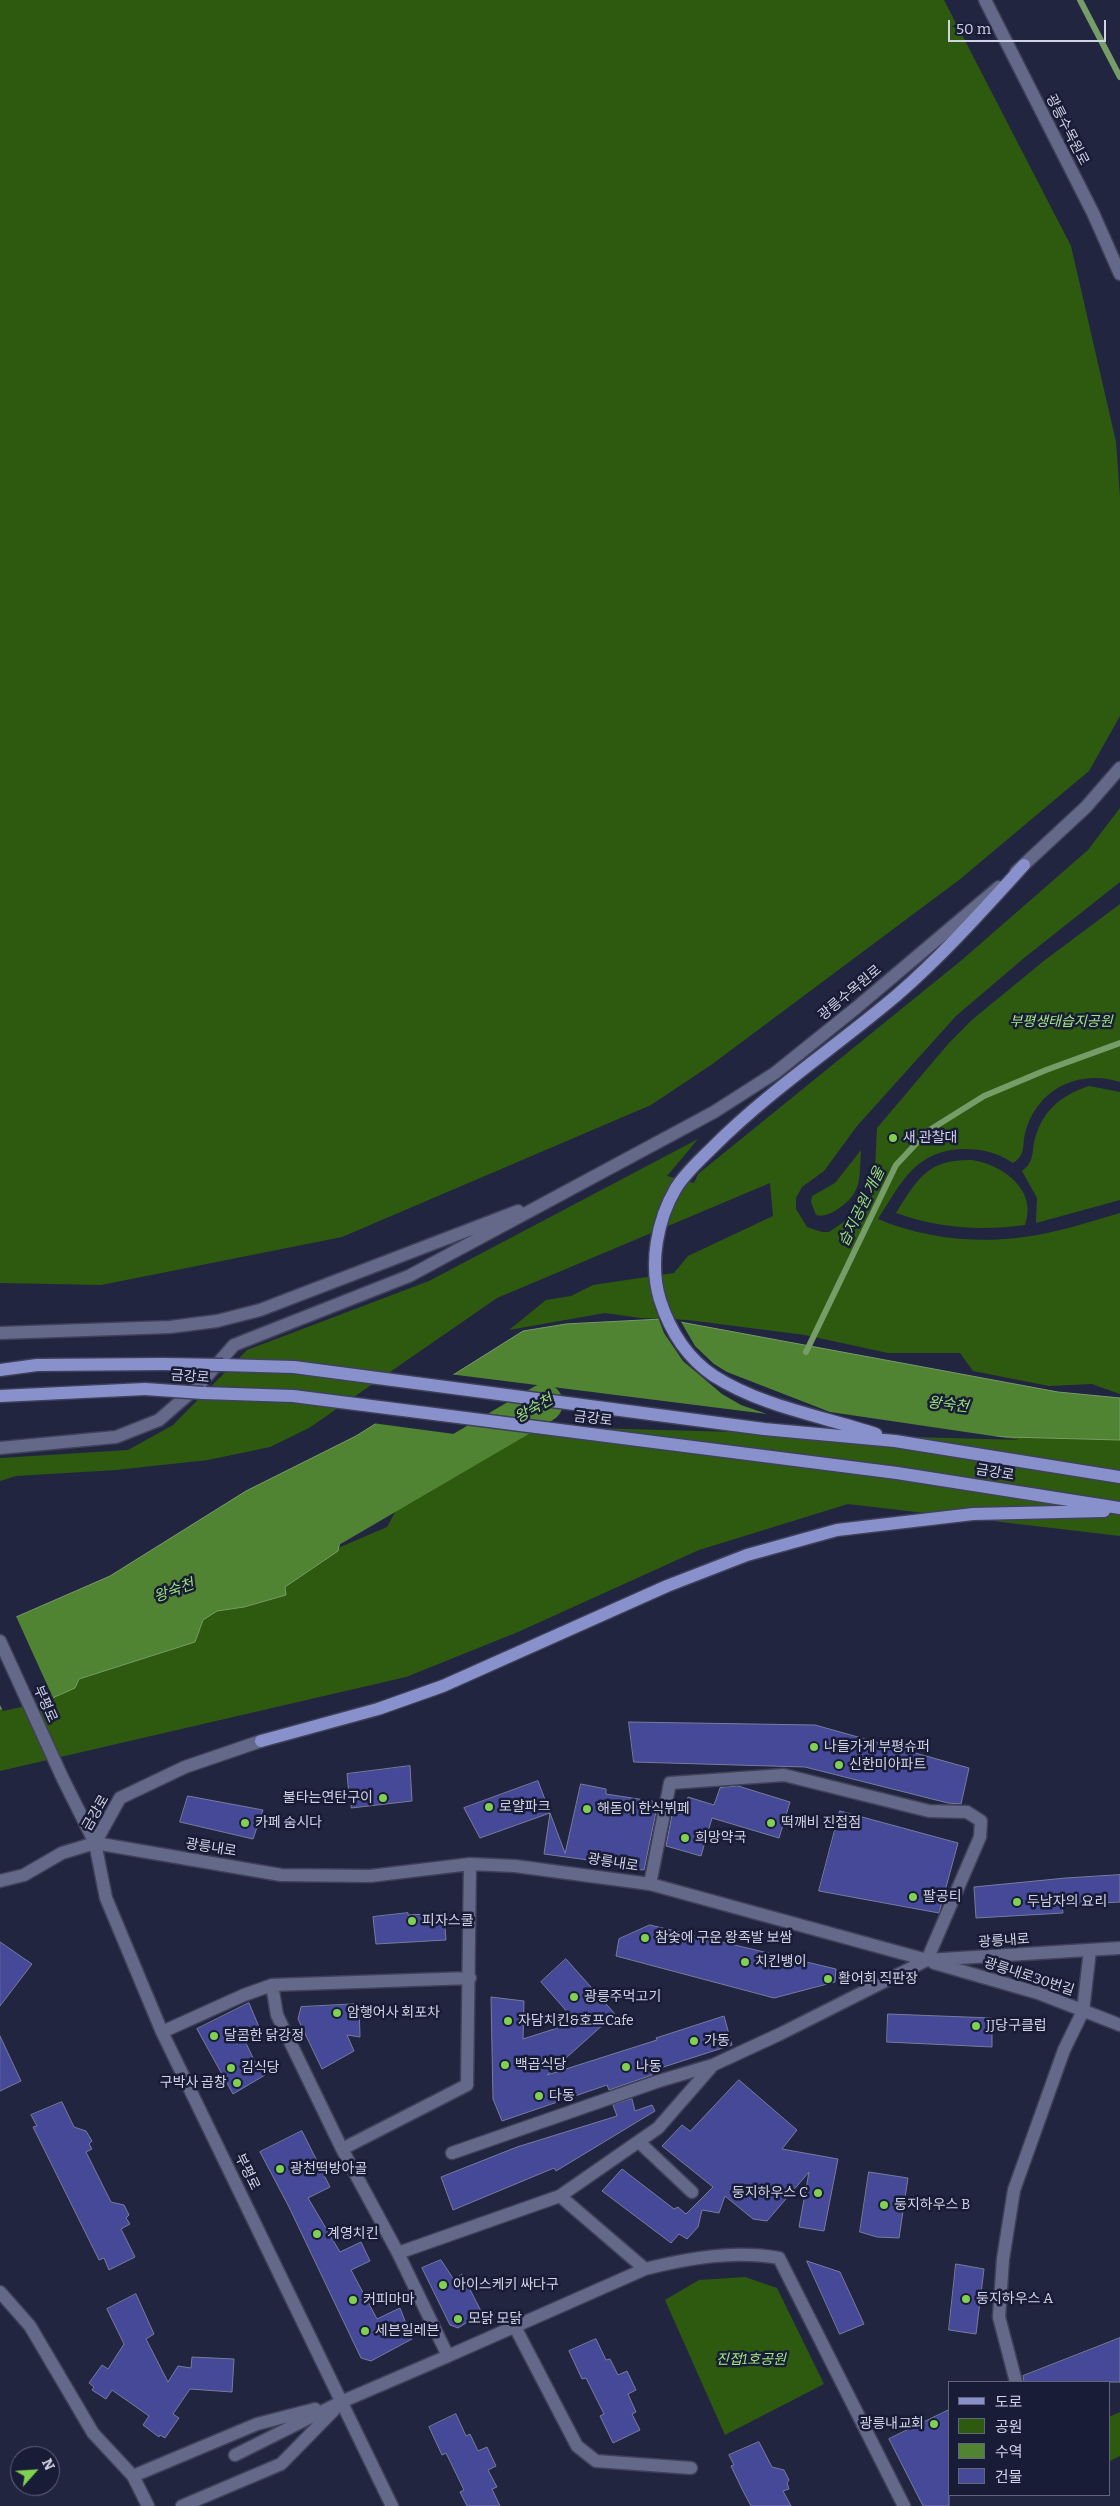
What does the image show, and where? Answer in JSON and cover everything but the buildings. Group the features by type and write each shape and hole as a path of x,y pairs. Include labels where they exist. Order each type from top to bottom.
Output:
{"main road":[{"path":"895,1441 845,1424 790,1410 741,1391 713,1375 684,1350 669,1325 656,1286 658,1237 666,1209 677,1187 692,1168 728,1132 764,1101 898,994 962,933 1024,865"},
{"name":"금강로","path":"0,1370 37,1365 163,1364 294,1367 764,1429 895,1441 1120,1477"},
{"name":"금강로","path":"0,1396 145,1389 293,1396 897,1473 1120,1510"},
{"path":"261,1741 378,1710 443,1686 513,1656 667,1586 747,1556 837,1530 973,1514 1120,1510"}],"street":[{"name":"광릉수목원로","path":"985,0 1093,212 1120,274"},
{"name":"광릉수목원로","path":"564,1194 714,1112 775,1073 863,1002 1024,865 1086,807 1120,768"},
{"path":"0,1333 161,1327 217,1321 260,1310 564,1194"},
{"path":"0,1448 116,1438 159,1420 198,1386 234,1345 409,1276 564,1194"},
{"name":"부평로","path":"0,1641 62,1779 95,1843 106,1898 162,2032 392,2506"},
{"name":"금강로","path":"95,1843 120,1798 185,1767 261,1741"},
{"path":"452,2152 659,2081 713,2065 780,2034 927,1960 980,1837 980,1821 967,1812 930,1811 784,1775 670,1783 650,1884"},
{"path":"0,1881 24,1875 62,1853 95,1843"},
{"name":"광릉내로","path":"95,1843 280,1875 370,1876 470,1864 524,1867 650,1884 927,1960 1120,1948"},
{"path":"342,2149 467,2085 470,1978 470,1864"},
{"path":"1016,2381 999,2317 1003,2259 1014,2190 1064,2050 1083,2011 1090,1950"},
{"name":"광릉내로30번길","path":"927,1960 1038,1993 1120,2025"},
{"path":"162,2032 244,1995 272,1986 470,1978"},
{"path":"272,1986 277,2015 342,2149 398,2253 448,2356"},
{"path":"398,2253 560,2196 658,2128 713,2065"},
{"path":"639,2142 692,2192"},
{"path":"560,2196 645,2269"},
{"path":"235,2455 341,2402 645,2269 686,2258 753,2253 779,2258 904,2506"},
{"path":"0,2292 30,2326 92,2433 132,2476 148,2506"},
{"path":"515,2327 577,2446 596,2461 691,2468"},
{"path":"132,2476 257,2424 341,2402"},
{"path":"182,2506 281,2464 341,2402"}],"green space":[{"path":"0,0 944,0 1071,246 1116,442 1120,497 1120,716 1089,771 959,880 711,1065 651,1105 342,1237 101,1285 0,1283"},
{"name":"부평생태습지공원","path":"1120,808 1120,882 1024,958 956,1016 857,1126 824,1171 802,1187 796,1198 796,1209 807,1227 822,1232 829,1232 864,1208 871,1199 874,1190 877,1128 949,1043 973,1019 1045,960 1120,904 1120,1082 1089,1078 1061,1086 1049,1094 1031,1118 1025,1133 1022,1153 1013,1163 996,1154 978,1150 965,1149 934,1155 912,1170 894,1193 878,1219 895,1226 931,1235 988,1240 1048,1233 1120,1213 1120,1394 1092,1384 1049,1386 973,1371 960,1353 888,1353 805,1335 688,1320 641,1318 605,1313 509,1330 546,1300 571,1296 593,1285 674,1273 688,1256 773,1216 770,1183 497,1298 309,1428 270,1447 208,1460 116,1470 16,1476 0,1481 0,1458 128,1450 173,1425 247,1350 429,1281 698,1139 667,1176 694,1183 698,1174 963,959 1088,850"},
{"path":"1089,1086 1120,1092 1120,1200 1036,1223 1037,1198 1022,1171 1030,1162 1037,1132 1041,1122 1060,1100"},
{"path":"861,1150 858,1184 852,1197 833,1212 825,1215 816,1215 811,1202 812,1196 835,1183"},
{"path":"972,1160 995,1167 1015,1181 1027,1201 1028,1212 1025,1225 992,1228 959,1227 928,1222 896,1213 918,1181 934,1167 945,1163"},
{"path":"526,1374 1120,1416 1120,1536 848,1504 699,1550 518,1632 406,1677 0,1771 0,1693 387,1527 425,1457"},
{"name":"진접1호공원","path":"745,2277 777,2288 824,2384 725,2435 665,2300 699,2280"},
{"path":"1120,2412 1120,2456 1110,2461 1110,2417"}],"water":[{"path":"664,1319 1058,1392 1120,1398 1120,1440 592,1426 497,1428 354,1507 368,1521 341,1536 338,1551 285,1587 286,1595 244,1607 217,1611 203,1620 195,1642 79,1679 75,1688 48,1700 0,1709 0,1624 110,1576 246,1491 356,1436 523,1331 566,1324"}],"pier":[{"path":"658,1317 680,1320 695,1346 714,1364 727,1372 830,1412 1020,1440 592,1428 497,1430 484,1438 372,1423 449,1374 767,1414 741,1405 722,1394 683,1361 664,1333"},
{"path":"15,1614 54,1700 3,1711 0,1705 0,1621"}],"waterway":[{"path":"1080,0 1120,77"},
{"name":"습지공원 개울","path":"806,1352 896,1165 928,1131 984,1096 1046,1070 1120,1043"},
{"name":"왕숙천","path":"313,1538 544,1403"}],"place":[{"name":"새 관찰대","path":"893,1138"},
{"name":"나들가게 부평슈퍼","path":"814,1747"},
{"name":"신한미아파트","path":"839,1765"},
{"name":"불타는연탄구이","path":"383,1798"},
{"name":"로얄파크","path":"489,1807"},
{"name":"해돋이 한식뷔페","path":"587,1809"},
{"name":"카페 숨시다","path":"245,1823"},
{"name":"떡깨비 진접점","path":"771,1823"},
{"name":"희망약국","path":"685,1838"},
{"name":"팔공티","path":"913,1897"},
{"name":"두남자의 요리","path":"1017,1902"},
{"name":"피자스쿨","path":"412,1921"},
{"name":"참숯에 구운 왕족발 보쌈","path":"645,1938"},
{"name":"치킨뱅이","path":"745,1962"},
{"name":"활어회 직판장","path":"828,1979"},
{"name":"광릉주먹고기","path":"574,1997"},
{"name":"암행어사 회포차","path":"337,2013"},
{"name":"자담치킨&호프Cafe","path":"508,2021"},
{"name":"JJ당구클럽","path":"976,2026"},
{"name":"달콤한 닭강정","path":"214,2036"},
{"name":"가동","path":"694,2041"},
{"name":"백곱식당","path":"505,2065"},
{"name":"나동","path":"626,2067"},
{"name":"김식당","path":"231,2068"},
{"name":"구박사 곱창","path":"237,2083"},
{"name":"다동","path":"539,2096"},
{"name":"광천떡방아골","path":"280,2169"},
{"name":"둥지하우스 C","path":"818,2193"},
{"name":"둥지하우스 B","path":"884,2205"},
{"name":"계영치킨","path":"317,2234"},
{"name":"아이스케키 싸다구","path":"443,2285"},
{"name":"둥지하우스 A","path":"966,2299"},
{"name":"커피마마","path":"353,2300"},
{"name":"모닭 모닭","path":"458,2319"},
{"name":"세븐일레븐","path":"365,2331"},
{"name":"광릉내교회","path":"934,2424"}]}
